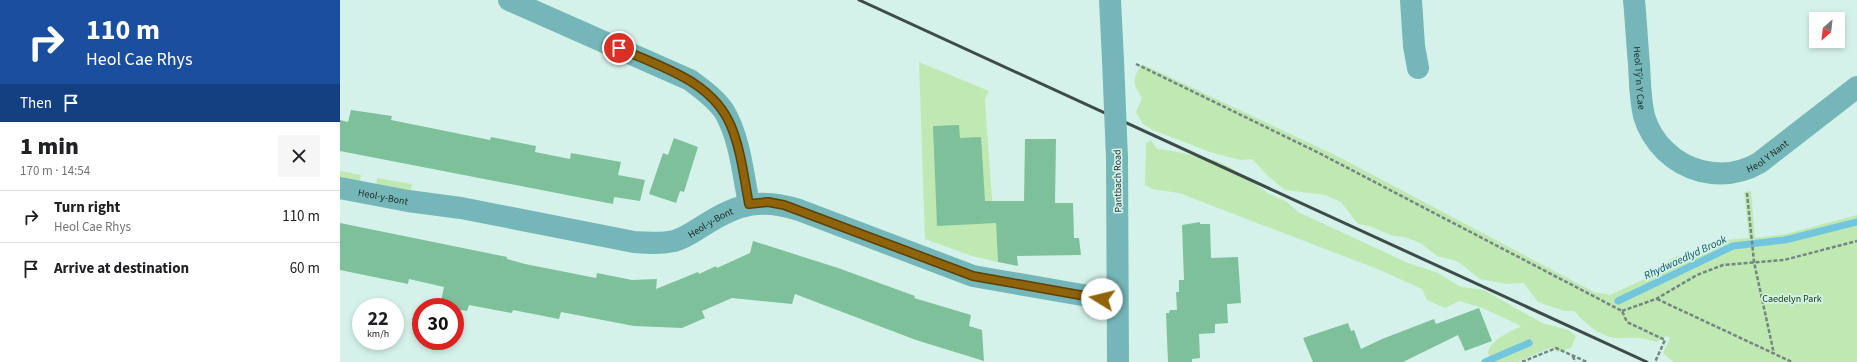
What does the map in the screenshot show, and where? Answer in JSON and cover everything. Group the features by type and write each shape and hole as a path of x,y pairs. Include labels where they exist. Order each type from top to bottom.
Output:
{"street":[{"path":"509,0 690,80 709,94 723,111 732,127 749,204"},
{"name":"Pantbach Road","path":"1110,0 1117,158 1118,362"},
{"path":"1411,0 1414,46 1418,68"},
{"name":"Heol Tŷ'n Y Cae","path":"1634,0 1641,97 1644,116 1653,135 1664,151"},
{"name":"Heol Y Nant","path":"1664,151 1677,161 1692,168 1711,173 1730,174 1746,170 1759,163 1857,87"},
{"name":"Heol-y-Bont","path":"340,188 408,201 461,208 634,242 657,243 674,240 691,234 736,208 749,204 768,202 784,205 973,276 1117,301"}],"path":[{"path":"1136,64 1319,153 1622,311 1627,322 1666,340 1655,362"},
{"path":"1747,188 1754,262 1774,354"},
{"path":"1622,311 1656,299 1697,275 1723,265 1784,260 1857,241"},
{"path":"1656,299 1792,362"},
{"path":"1522,362 1556,348 1587,362"},
{"path":"1573,356 1575,362"}],"green space":[{"path":"919,62 989,91 985,99 992,201 995,201 998,262 972,256 925,239"},
{"name":"Caedelyn Park","path":"1142,64 1339,157 1594,292 1610,295 1666,269 1668,260 1678,256 1690,257 1709,249 1709,246 1726,240 1749,238 1744,192 1751,191 1755,238 1786,234 1857,215 1857,362 1673,362 1663,353 1670,338 1666,336 1656,342 1641,338 1610,337 1590,327 1574,311 1564,311 1538,302 1524,283 1507,284 1480,279 1457,261 1437,256 1422,244 1405,237 1393,236 1369,226 1358,224 1341,202 1325,195 1285,190 1268,176 1252,159 1240,160 1210,152 1153,130 1143,124 1136,112 1142,98 1134,81"},
{"path":"1151,140 1157,149 1214,160 1228,166 1268,193 1287,202 1298,212 1408,263 1438,273 1461,287 1484,290 1542,323 1568,330 1576,336 1571,348 1557,352 1552,347 1517,362 1493,362 1488,353 1493,343 1502,336 1521,326 1483,308 1459,301 1445,308 1427,300 1422,289 1380,270 1179,193 1152,189 1145,185 1146,143"},
{"path":"340,171 361,175 359,183 340,179"},
{"path":"377,178 412,184 411,191 376,187"}],"building":[{"path":"351,110 392,116 391,120 490,140 491,137 536,146 535,152 570,159 571,153 621,162 618,175 645,180 640,201 614,197 613,204 340,151 340,120 348,122"},
{"path":"959,125 960,138 981,137 985,201 1024,201 1025,139 1056,139 1055,203 1073,203 1074,238 1079,238 1081,255 1017,256 1018,266 998,262 996,223 937,226 933,126"},
{"path":"674,138 698,147 684,192 680,191 676,203 649,194 663,153 668,155"},
{"path":"1200,222 1200,224 1210,224 1211,258 1238,257 1241,303 1227,304 1228,323 1215,324 1215,333 1199,334 1200,358 1192,359 1192,362 1168,362 1166,313 1169,313 1170,310 1177,310 1176,292 1179,292 1179,280 1184,280 1182,225"},
{"path":"340,223 507,257 507,259 525,264 596,278 597,273 632,280 657,279 656,289 698,272 699,274 716,266 717,268 750,253 753,241 838,268 915,296 914,298 971,315 969,326 982,330 984,361 916,340 795,294 792,304 732,298 702,311 705,318 682,328 634,326 561,312 559,319 513,310 512,313 469,305 467,311 464,310 464,298 442,298 444,287 409,279 408,284 340,270"},
{"path":"1479,308 1492,341 1465,351 1458,335 1403,362 1313,362 1303,338 1348,323 1351,331 1354,330 1361,349 1382,339 1434,319 1436,324"}],"waterway":[{"name":"Rhydwaedlyd Brook","path":"1618,301 1733,246 1785,240 1857,222"},
{"name":"Rhydwaedlyd Brook","path":"1485,362 1529,343"}],"railway":[{"path":"859,0 1647,362"}],"route":[{"path":"619,48 690,80 709,94 723,111 732,127 749,204 768,202 784,205 973,276 1102,299"}]}
